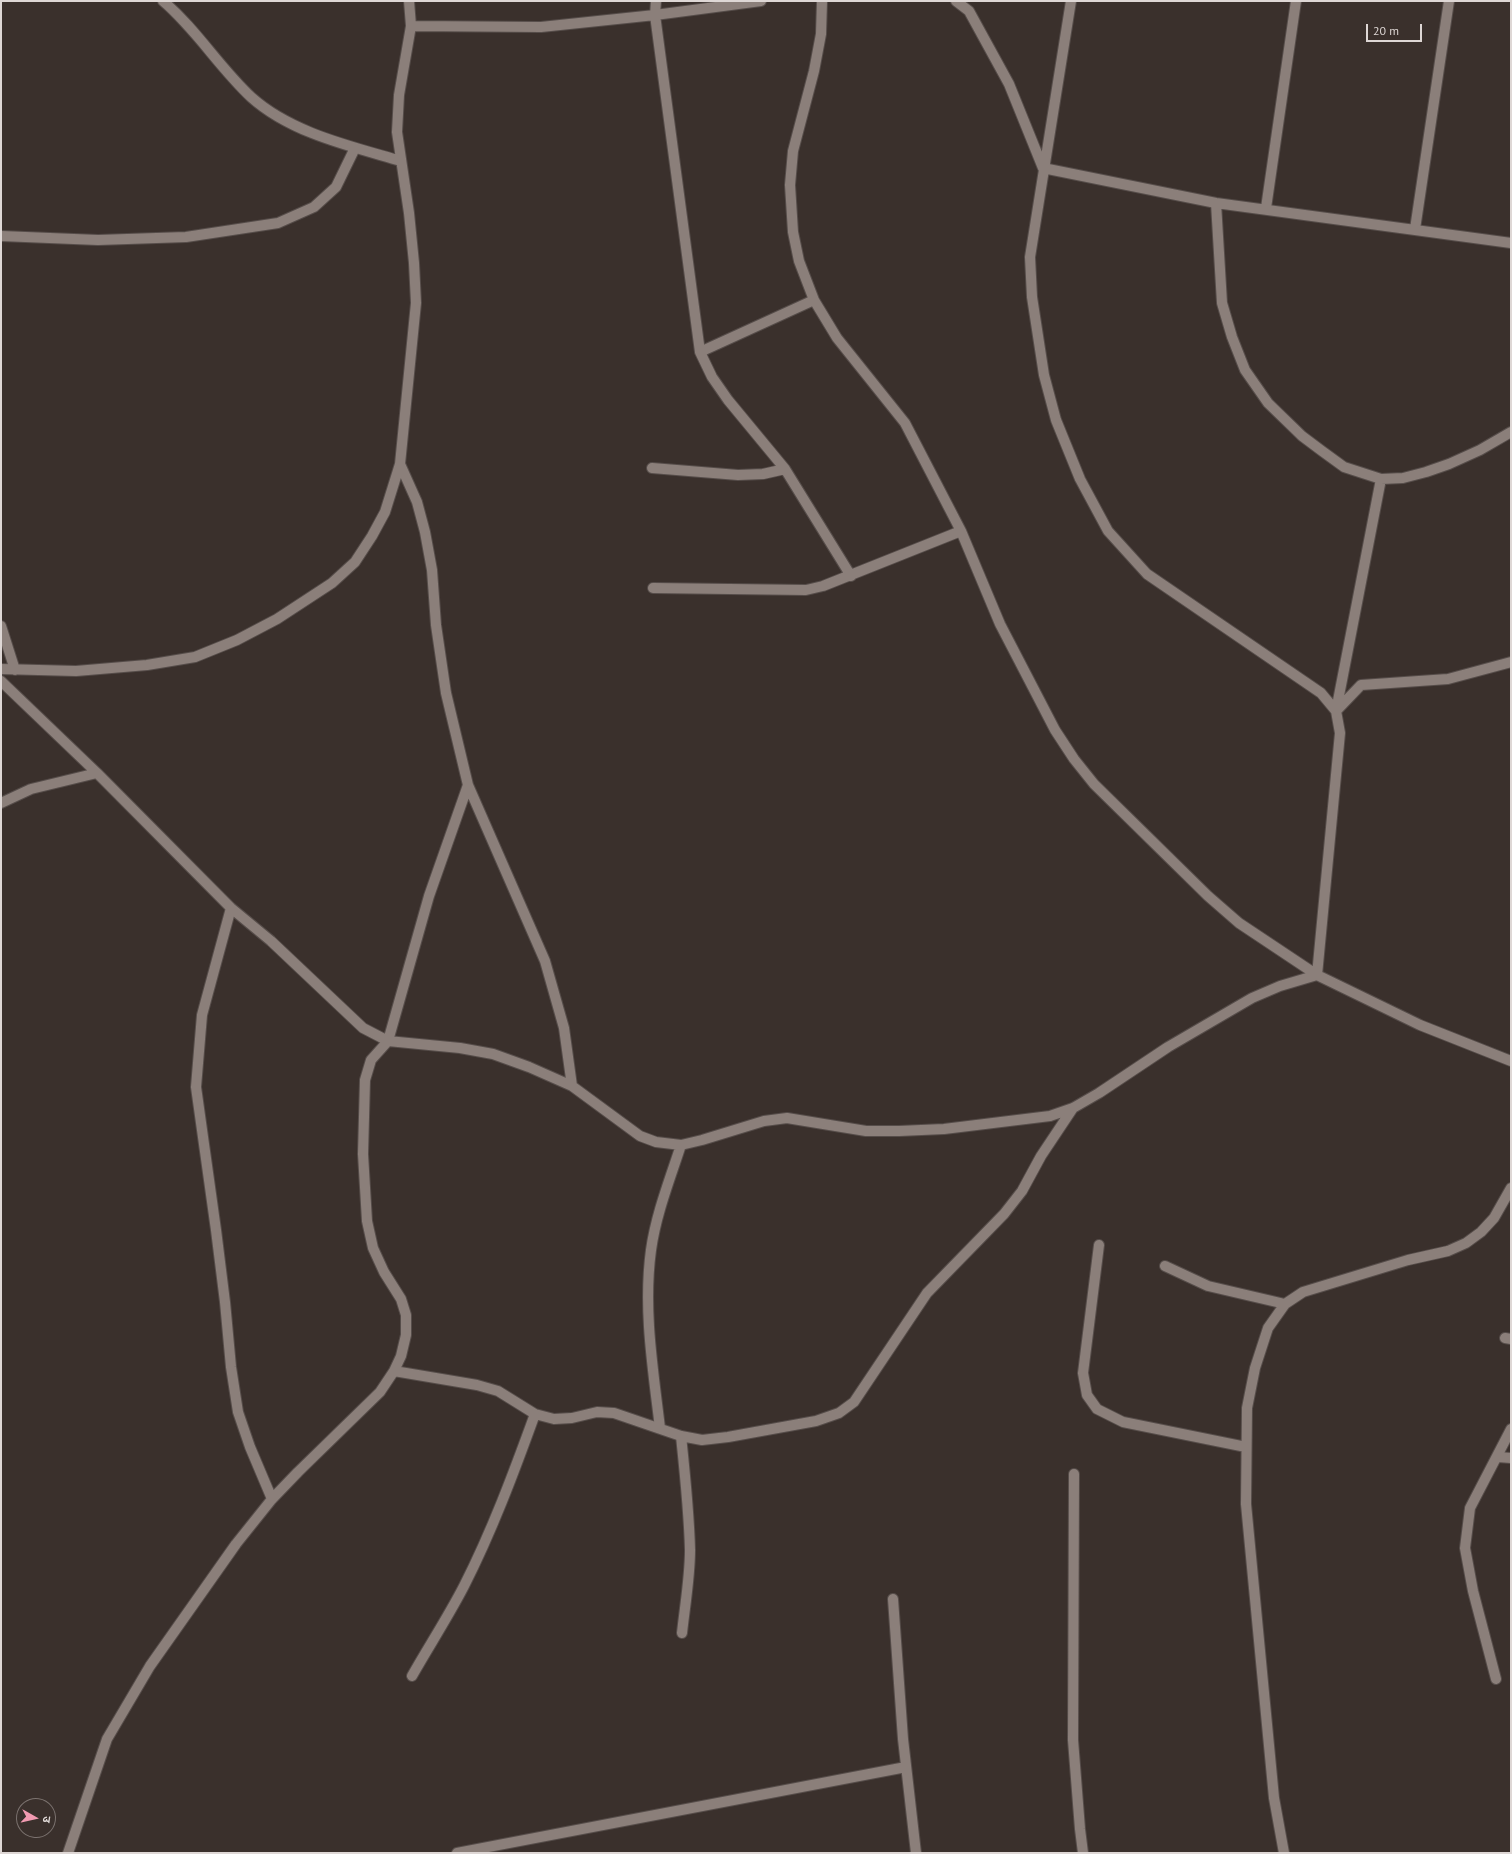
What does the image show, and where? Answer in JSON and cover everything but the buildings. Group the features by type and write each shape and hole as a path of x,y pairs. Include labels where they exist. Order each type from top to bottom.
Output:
{"street":[{"path":"163,1 181,16 220,65 252,97 274,114 302,129 355,148 401,161"},
{"path":"1,669 76,671 147,665 195,658 236,640 277,619 332,583 355,562 372,536 385,512 400,464 416,303 410,213 397,132 399,95 411,26 409,1"},
{"path":"656,1 655,15 700,352 712,377 724,394 785,469 850,576"},
{"path":"411,26 541,27 655,15 732,3 761,1"},
{"path":"822,1 821,34 814,71 793,151 790,185 793,232 799,261 814,300 837,338 905,423 961,531 1000,624 1055,730 1074,759 1094,784 1208,896 1239,923 1317,975 1420,1025 1511,1061"},
{"path":"956,1 969,11 1009,84 1043,168"},
{"path":"1071,1 1043,168 1030,257 1032,297 1044,375 1056,420 1080,479 1108,531 1147,574 1321,693 1336,711"},
{"path":"1266,208 1296,1"},
{"path":"1415,229 1449,1"},
{"path":"1,236 98,240 186,238 278,223 314,207 336,187 355,148"},
{"path":"1043,168 1216,203 1266,208 1511,243"},
{"path":"1216,203 1222,303 1232,337 1245,370 1268,403 1302,436 1344,467 1381,479 1403,478 1449,464 1480,450 1511,432"},
{"path":"700,352 814,300"},
{"path":"400,464 416,502 426,532 432,570 436,625 446,693 468,785 545,961 564,1028 572,1086"},
{"path":"652,468 738,475 763,474 785,469"},
{"path":"1317,975 1340,733 1336,711 1381,479"},
{"path":"653,588 806,590 823,586 850,576 961,531"},
{"path":"1,626 15,670"},
{"path":"1336,711 1360,685 1448,679 1511,662"},
{"path":"1,681 97,772 230,908 271,941 363,1028 388,1041 460,1048 494,1054 529,1067 572,1086 640,1136 656,1142 681,1145 764,1121 787,1118 866,1131 899,1131 944,1129 1050,1116 1073,1108 1099,1093 1174,1044 1252,998 1280,986 1317,975"},
{"path":"1,802 30,789 97,772"},
{"path":"68,1853 107,1739 122,1711 150,1666 236,1544 272,1499 380,1392 394,1371 401,1356 406,1335 406,1314 401,1299 384,1272 373,1248 367,1221 363,1154 365,1080 371,1060 388,1041 429,896 468,785"},
{"path":"230,908 202,1015 196,1087 216,1230 231,1367 238,1412 250,1448 272,1499"},
{"path":"394,1371 484,1387 498,1391 535,1414 554,1419 572,1418 597,1412 614,1413 681,1436 702,1440 728,1437 816,1421 839,1413 854,1402 927,1293 1004,1214 1022,1191 1041,1156 1073,1108"},
{"path":"660,1428 651,1348 648,1287 651,1249 663,1198 681,1145"},
{"path":"1284,1853 1274,1798 1246,1504 1247,1408 1255,1368 1268,1328 1285,1304 1303,1292 1408,1260 1448,1251 1466,1243 1481,1232 1494,1218 1511,1188"},
{"path":"1099,1245 1084,1373 1087,1396 1097,1409 1123,1422 1246,1447"},
{"path":"1165,1266 1208,1286 1285,1304"},
{"path":"412,1676 464,1586 508,1488 535,1414"},
{"path":"1496,1679 1473,1591 1465,1548 1470,1508 1511,1430"},
{"path":"681,1436 689,1518 690,1551 689,1575 682,1633"},
{"path":"1498,1457 1511,1458"},
{"path":"1074,1474 1073,1740 1083,1853"},
{"path":"893,1599 906,1767 916,1853"},
{"path":"457,1853 906,1767"}]}
